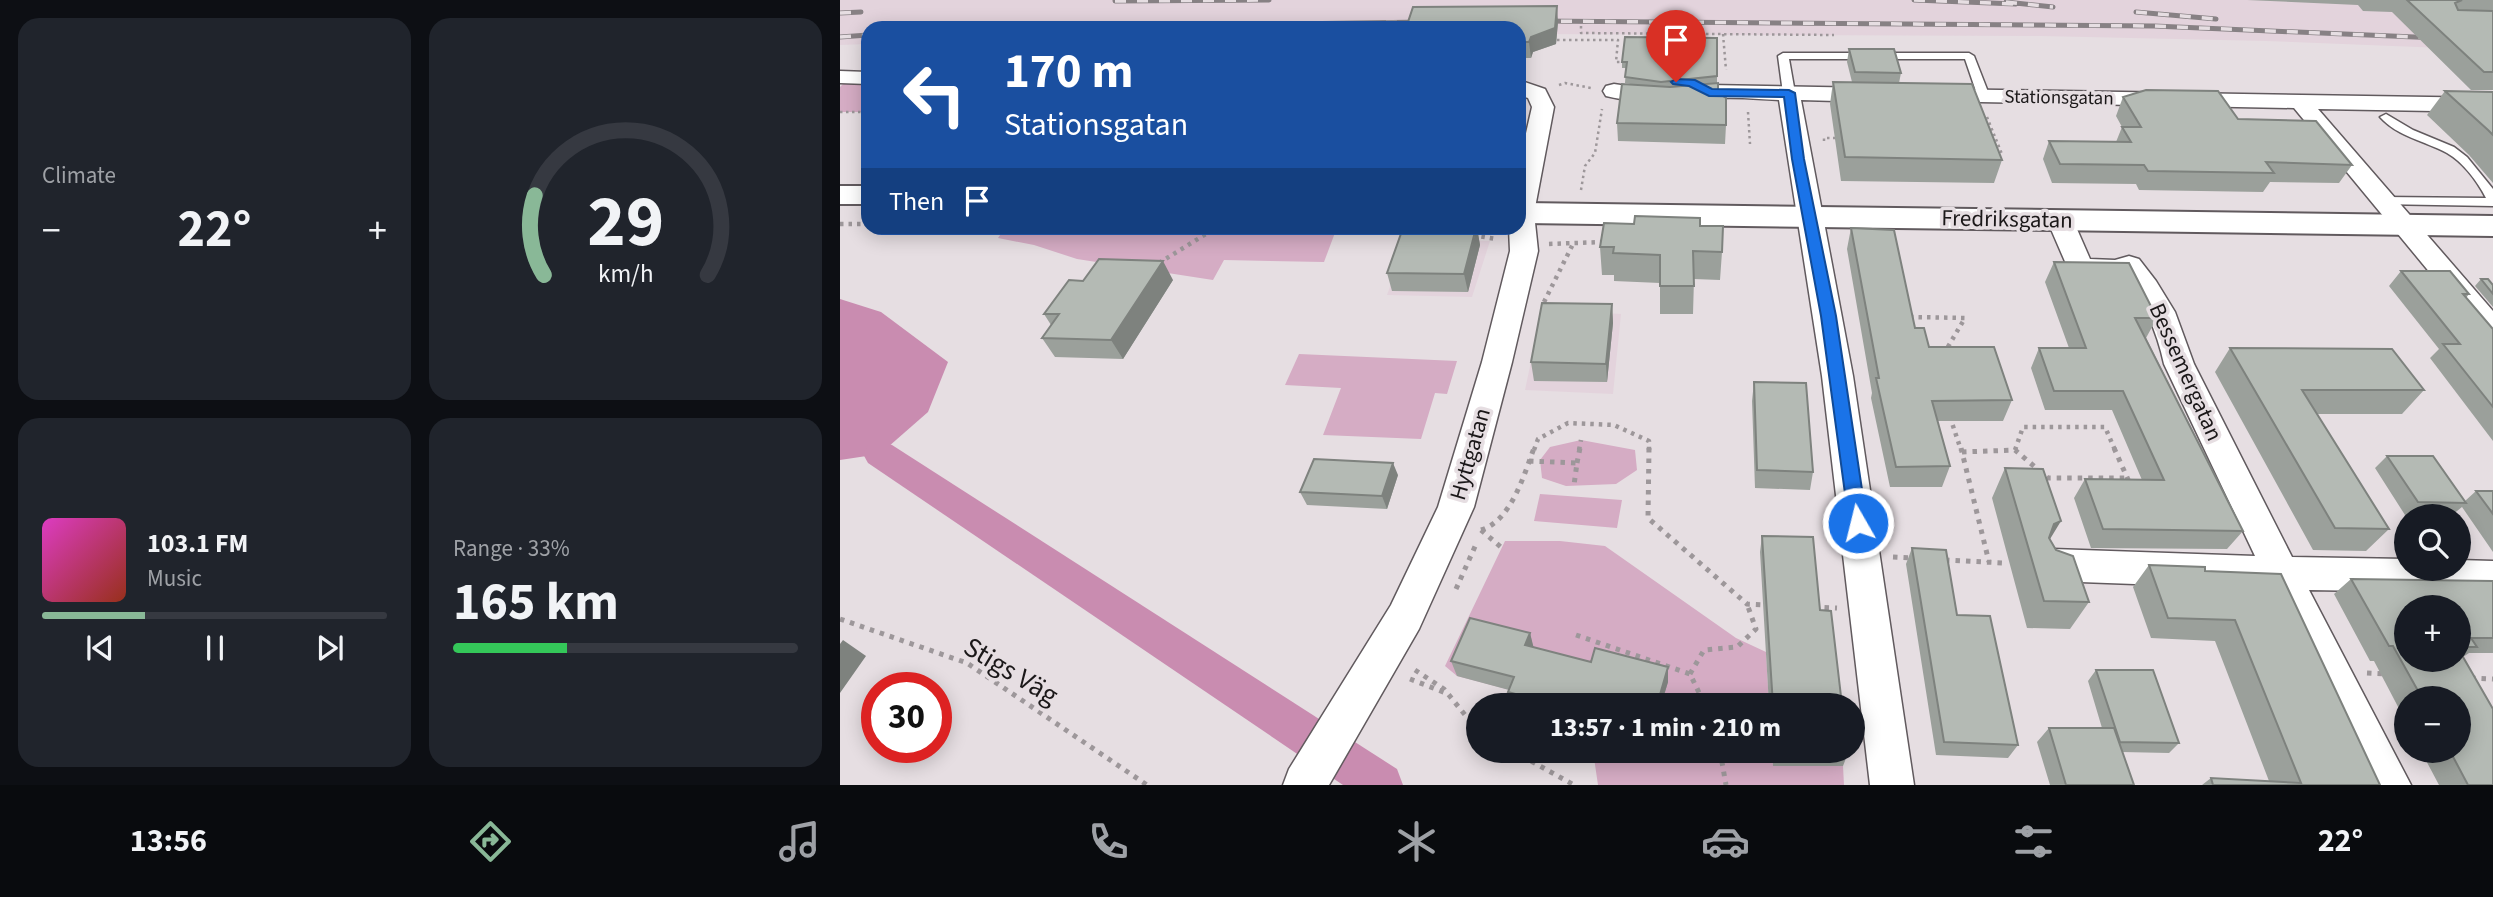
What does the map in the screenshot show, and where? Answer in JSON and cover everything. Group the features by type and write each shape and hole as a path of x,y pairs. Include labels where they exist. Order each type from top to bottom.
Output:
{"street":[{"name":"Stationsgatan","path":"1718,85 1789,93 1900,95 1985,106 2300,102 2493,106"},
{"name":"Hyttgatan","path":"1526,186 1543,107 1528,91"},
{"path":"1789,93 1798,159 1829,316 1892,785"},
{"path":"2300,102 2493,330"},
{"path":"840,195 861,195"},
{"name":"Fredriksgatan","path":"1526,205 1810,216 2493,226"},
{"path":"840,213 861,213"},
{"name":"Bessemergatan","path":"2060,220 2080,267 2115,269 2129,265 2147,286 2174,340 2179,364 2389,785"},
{"name":"Hyttgatan","path":"1306,785 1405,617 1456,507 1497,362 1524,251 1523,235"},
{"path":"2053,565 2493,577"}],"lane":[{"path":"1789,93 1783,56 1969,57 1985,106"},
{"path":"2383,201 2493,201 2487,187 2452,151 2398,128 2386,117"},
{"path":"2452,151 2466,148"}],"path":[{"path":"1580,40 1581,26"},
{"path":"1581,33 1834,35"},
{"path":"1718,85 1725,53 1723,34"},
{"path":"1557,40 1618,40 1616,62 1623,62"},
{"path":"1717,53 1725,53"},
{"path":"1565,83 1592,88"},
{"path":"1581,190 1585,166 1595,153 1604,101"},
{"path":"1985,106 2002,153 1991,153"},
{"path":"1739,111 1748,111 1750,144"},
{"path":"840,112 861,113"},
{"path":"1826,148 1824,138 1852,138"},
{"path":"840,224 861,224"},
{"path":"1158,264 1206,235"},
{"path":"1903,317 1965,318 1941,360"},
{"path":"1946,405 1962,452 1989,562"},
{"path":"1502,548 1481,530 1494,526 1518,489 1538,439 1568,423 1614,425 1649,441 1648,518 1747,604 1756,629 1737,647 1704,650 1690,674"},
{"path":"2015,450 2023,428 2105,427 2132,490"},
{"path":"1574,485 1581,440"},
{"path":"1962,452 2015,450 2048,478 2127,478"},
{"path":"1529,461 1577,463"},
{"path":"1863,556 1917,559"},
{"path":"1931,559 2004,563"},
{"path":"1747,604 1774,606"},
{"path":"1802,607 1870,610"},
{"name":"Stigs Väg","path":"840,619 967,663 1147,785"},
{"path":"1576,635 1690,674 1699,693"},
{"path":"1415,670 1447,693 1466,716"},
{"path":"2331,671 2388,674"},
{"path":"2467,678 2493,679"},
{"path":"1410,679 1447,693"},
{"path":"1535,763 1574,785"},
{"path":"1722,763 1726,785"}],"shaded area":[{"path":"840,0 2493,0 2493,50 2041,36 1526,34 1526,21 861,21 861,44 840,45"},
{"path":"844,83 861,84 861,112 840,112 840,87"},
{"path":"1000,235 1334,235 1324,262 1224,260 1213,280 1077,259 1034,245 998,238"},
{"path":"1407,239 1490,241 1472,297 1387,295"},
{"path":"840,299 881,312 948,362 928,412 880,454 840,460"},
{"path":"1542,309 1621,314 1613,394 1525,390"},
{"path":"1299,354 1457,361 1447,394 1435,393 1421,439 1323,435 1341,388 1285,385"},
{"path":"1581,440 1635,450 1637,470 1616,484 1566,486 1542,478 1540,460 1550,447"},
{"path":"1540,494 1622,500 1617,528 1534,521"},
{"path":"1505,541 1560,541 1605,546 1736,638 1766,652 1768,693 1518,693 1457,676 1445,666"},
{"path":"1595,763 1773,763 1773,766 1843,766 1844,785 1598,785"}],"building":[{"path":"2407,0 2462,0 2455,3 2458,10 2493,11 2493,72 2484,72"},
{"path":"1557,6 1555,28 1531,37 1529,42 1526,42 1526,21 1408,21 1413,7"},
{"path":"1625,37 1717,38 1717,76 1661,82 1625,77 1627,62 1622,62"},
{"path":"1849,49 1894,49 1901,73 1855,72"},
{"path":"1833,82 1972,84 2002,160 1845,157"},
{"path":"1718,83 1718,93 1726,98 1726,125 1617,123 1622,84 1670,87"},
{"path":"2146,90 2218,91 2238,119 2316,121 2352,165 2266,162 2274,173 2148,171 2144,165 2060,164 2049,141 2131,142 2122,127 2141,127 2123,97"},
{"path":"2445,91 2493,92 2493,135 2488,130"},
{"path":"1635,216 1700,218 1700,226 1723,226 1722,252 1693,251 1694,286 1660,286 1660,255 1613,253 1614,247 1600,247 1604,223 1634,224"},
{"path":"1851,228 1894,230 1915,328 1924,328 1929,347 1994,347 2012,400 1932,401 1950,466 1896,467 1876,378 1879,378"},
{"path":"1401,235 1474,235 1464,274 1387,273"},
{"path":"1099,259 1163,261 1111,340 1042,338 1059,314 1044,314 1069,280 1083,281"},
{"path":"2054,262 2129,263 2157,318 2135,318 2243,531 2103,529 2085,479 2164,480 2123,391 2054,391 2039,348 2086,348"},
{"path":"2401,271 2450,271 2469,294 2463,294 2493,329 2493,407 2443,344 2460,344"},
{"path":"2481,279 2488,279 2493,285 2493,294"},
{"path":"1542,303 1612,304 1606,364 1531,362"},
{"path":"2230,348 2392,349 2424,390 2302,390 2389,529 2335,528"},
{"path":"1754,382 1806,383 1813,472 1757,470"},
{"path":"2387,456 2433,456 2466,503 2418,502"},
{"path":"1314,459 1393,463 1382,496 1300,492"},
{"path":"2005,468 2043,469 2061,521 2054,524 2049,538 2056,550 2073,556 2089,602 2044,601"},
{"path":"2476,491 2493,491 2493,514"},
{"path":"1762,536 1813,537 1820,610 1831,611 1841,693 1772,693"},
{"path":"1912,548 1946,550 1957,615 1990,616 2018,745 1944,742"},
{"path":"2149,565 2205,567 2205,571 2281,574 2380,785 2213,785 2211,778 2301,783 2235,620 2168,618"},
{"path":"2351,579 2493,581 2493,638 2471,638 2471,595 2394,595 2394,648 2389,646"},
{"path":"1470,618 1530,633 1525,645 1591,662 1595,648 1668,667 1660,693 1512,693 1508,692 1514,677 1451,661"},
{"path":"2096,670 2153,670 2179,743 2120,742"},
{"path":"2471,671 2493,709 2493,785 2468,785 2456,763 2471,763 2471,686 2415,686 2408,672"},
{"path":"2049,728 2114,728 2134,785 2066,785"}],"waterway":[{"path":"880,454 1381,785"}],"railway":[{"path":"1115,1 1269,0"},
{"path":"1914,0 2016,4"},
{"path":"2006,2 2053,7"},
{"path":"840,13 861,12"},
{"path":"2136,12 2216,19"},
{"path":"1539,21 2154,26 2438,38"},
{"path":"840,37 861,36"}],"route":[{"path":"1676,82 1691,82 1709,92 1789,93 1798,159 1829,316 1858,523"}]}
